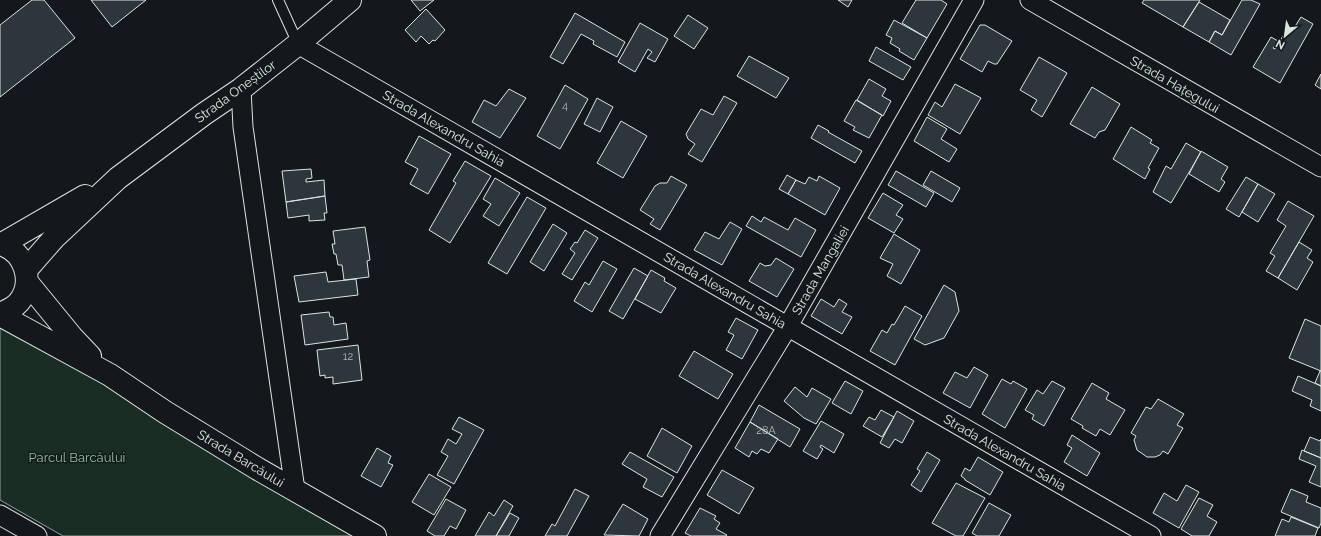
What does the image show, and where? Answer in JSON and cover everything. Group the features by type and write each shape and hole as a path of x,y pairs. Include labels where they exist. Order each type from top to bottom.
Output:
{"street":[{"name":"Strada Oneștilor","path":"0,315 18,303 24,293 27,276 54,238 118,178 204,114 241,89 350,0"},
{"name":"Strada Mangaliei","path":"660,536 788,326 974,0"},
{"name":"Strada Hațegului","path":"1030,0 1321,167"},
{"name":"Strada Alexandru Sahia","path":"298,44 1151,536"},
{"path":"241,89 243,127 295,490"},
{"name":"Strada Oneștilor","path":"1,244 118,178"},
{"name":"Strada Barcăului","path":"1,244 13,250 21,259 27,276 72,337 110,375"},
{"name":"Strada Barcăului","path":"0,315 110,375 165,412 258,469 376,536"},
{"path":"0,515 37,536"}],"lane":[{"path":"278,0 298,44"}],"green space":[{"name":"Parcul Barcăului","path":"0,327 51,349 155,419 353,536 63,536 0,500"}],"building":[{"path":"32,0 44,0 75,38 0,97 0,25"},
{"path":"91,0 146,0 112,27"},
{"path":"411,0 434,0 420,11"},
{"path":"838,0 852,0 848,7"},
{"path":"916,0 941,0 947,4 927,38 902,23"},
{"path":"1144,0 1200,0 1183,27 1142,3"},
{"path":"1242,0 1251,0 1260,4 1231,55 1209,42 1215,31 1222,35"},
{"path":"1199,2 1230,20 1222,35 1215,31 1209,42 1183,27"},
{"path":"426,9 445,30 435,41 433,40 429,44 421,36 416,42 405,30"},
{"path":"575,13 625,42 617,57 593,44 594,41 581,34 563,64 550,57"},
{"path":"688,15 708,28 694,49 674,36"},
{"path":"1301,17 1313,24 1280,83 1253,67 1271,37 1278,41 1273,48 1275,49 1289,26 1294,28"},
{"path":"894,20 927,38 914,60 899,51 900,49 890,43 892,38 886,35"},
{"path":"640,23 668,39 655,62 647,58 652,52 648,49 635,72 618,62"},
{"path":"980,25 985,25 1012,41 997,64 988,61 982,72 960,59"},
{"path":"876,47 911,67 903,80 869,61"},
{"path":"749,56 789,78 776,98 737,76"},
{"path":"1039,57 1067,73 1042,117 1031,110 1037,100 1020,90"},
{"path":"1321,74 1321,89 1315,85"},
{"path":"869,79 886,89 882,96 891,101 883,116 857,100"},
{"path":"955,84 981,98 960,134 928,115 935,102 942,107"},
{"path":"565,85 588,99 560,149 537,136"},
{"path":"1092,87 1120,104 1105,130 1099,132 1095,138 1070,124"},
{"path":"509,89 526,98 500,138 472,122 484,100 496,106"},
{"path":"724,96 737,103 702,162 688,154 695,144 688,139 686,134 701,109 713,115"},
{"path":"597,98 613,107 600,132 584,124"},
{"path":"856,100 882,115 869,138 853,130 855,127 844,121"},
{"path":"927,117 947,129 941,139 957,149 949,162 914,141"},
{"path":"621,121 647,136 623,178 597,163"},
{"path":"818,125 862,151 855,163 811,138"},
{"path":"1131,127 1152,140 1150,143 1159,148 1148,168 1150,169 1145,179 1113,159"},
{"path":"419,136 451,154 428,194 410,184 418,169 405,162"},
{"path":"1186,143 1201,152 1171,203 1153,192 1166,166 1171,169"},
{"path":"1201,151 1228,167 1221,179 1225,182 1219,192 1189,174"},
{"path":"465,161 491,176 450,243 429,230 456,183 453,181"},
{"path":"311,169 312,178 306,179 306,182 324,180 325,196 286,202 282,171"},
{"path":"896,171 934,193 926,207 888,185"},
{"path":"931,171 960,188 952,202 923,185"},
{"path":"787,175 796,180 788,194 779,189"},
{"path":"671,176 687,185 660,230 650,224 654,219 640,210 655,186 660,183 667,183"},
{"path":"819,176 840,188 825,215 788,194 796,180 805,184 809,177 817,181"},
{"path":"1246,177 1258,184 1239,217 1226,209"},
{"path":"495,178 520,193 499,226 483,216 491,204 483,199"},
{"path":"1258,184 1275,194 1258,222 1242,212"},
{"path":"883,193 903,205 896,215 903,219 894,233 868,218"},
{"path":"325,196 327,213 324,213 325,220 309,221 309,215 288,218 286,202"},
{"path":"527,197 546,208 507,274 488,263"},
{"path":"1288,201 1314,216 1278,278 1266,271 1275,256 1270,253 1286,226 1277,220"},
{"path":"752,216 761,222 764,217 788,230 795,218 816,230 801,257 746,226"},
{"path":"730,222 742,229 722,265 694,250 705,232 719,239"},
{"path":"553,224 567,233 544,271 530,262"},
{"path":"365,227 370,260 367,261 369,277 344,280 342,265 338,265 336,254 334,254 332,244 335,244 333,231"},
{"path":"585,230 598,238 572,280 562,274 575,253 570,249 575,242 577,243"},
{"path":"894,234 920,250 901,284 887,276 893,264 880,258"},
{"path":"1299,242 1312,250 1307,258 1313,262 1297,290 1278,278"},
{"path":"776,258 794,269 777,297 749,281 760,263 765,266 771,265"},
{"path":"603,261 617,269 592,312 574,301 585,282 589,285"},
{"path":"634,268 648,276 623,319 609,311"},
{"path":"651,270 665,278 664,281 676,288 661,313 635,299"},
{"path":"326,272 328,282 356,279 358,295 299,302 294,276"},
{"path":"944,285 955,292 959,311 944,338 925,345 914,339"},
{"path":"821,299 834,307 839,299 847,304 842,312 852,317 842,334 811,316"},
{"path":"905,306 922,316 895,365 870,351 882,330 887,333 892,324 894,325"},
{"path":"329,312 330,317 333,317 334,325 346,323 348,339 305,345 301,315"},
{"path":"736,318 758,330 742,359 726,350 734,335 728,332"},
{"path":"1305,319 1321,326 1321,371 1289,358"},
{"path":"358,345 362,380 333,384 333,377 325,378 325,375 320,376 317,350"},
{"path":"694,351 733,374 718,399 679,376"},
{"path":"974,367 988,375 970,408 943,393 955,372 967,378"},
{"path":"1321,371 1321,386 1315,383"},
{"path":"1298,376 1321,386 1321,411 1310,406 1312,400 1292,391"},
{"path":"1002,379 1011,384 1013,381 1027,389 1005,428 982,414"},
{"path":"845,381 863,391 851,414 832,403"},
{"path":"1052,381 1065,388 1044,426 1032,419 1034,415 1025,410 1037,390 1043,394"},
{"path":"1092,383 1109,393 1106,399 1125,410 1110,435 1100,429 1096,436 1082,428 1083,426 1071,419"},
{"path":"795,387 807,397 812,388 831,399 816,424 804,418 784,401"},
{"path":"1158,399 1184,414 1177,425 1183,428 1168,454 1163,451 1160,455 1155,457 1147,457 1137,450 1134,440 1136,436 1131,433 1146,407 1151,409"},
{"path":"759,405 800,429 790,447 750,422"},
{"path":"881,410 894,417 882,437 863,426 869,417 875,420"},
{"path":"897,411 914,421 902,443 895,439 889,448 880,443"},
{"path":"459,417 484,430 454,484 437,475 448,456 441,452 448,439 456,444 462,434 452,429"},
{"path":"821,421 844,434 834,453 821,445 820,447 823,449 817,459 803,451"},
{"path":"750,422 778,439 769,453 761,449 757,454 752,451 749,457 735,448"},
{"path":"662,428 692,446 677,473 647,456"},
{"path":"1072,435 1100,453 1087,476 1064,462 1072,448 1067,445"},
{"path":"1310,437 1320,441 1321,439 1321,458 1304,451"},
{"path":"377,448 391,456 388,463 393,465 381,487 361,476"},
{"path":"1302,450 1321,458 1321,487 1309,482 1316,466 1299,459"},
{"path":"630,452 674,477 662,497 643,487 647,479 622,464"},
{"path":"927,452 940,460 921,492 911,485 920,471 917,469"},
{"path":"978,457 1003,472 990,495 961,476 965,468 970,471"},
{"path":"722,470 754,488 739,514 707,495"},
{"path":"429,474 451,487 434,515 412,502"},
{"path":"956,483 985,498 963,536 956,536 932,523"},
{"path":"1186,485 1199,492 1179,528 1153,513 1164,493 1177,501"},
{"path":"575,489 589,496 567,536 545,536 552,524 555,526"},
{"path":"1291,489 1308,496 1306,502 1321,508 1321,523 1319,528 1281,512"},
{"path":"1199,498 1213,505 1207,516 1217,522 1209,536 1192,536 1181,529"},
{"path":"446,499 466,510 456,529 450,526 444,536 435,536 427,531"},
{"path":"504,500 513,506 496,536 475,536 489,512 494,516"},
{"path":"989,503 1011,515 999,536 977,536 972,533"},
{"path":"623,504 648,519 639,536 604,535"},
{"path":"700,508 716,516 714,519 720,523 716,529 727,535 726,536 691,536 685,533"},
{"path":"510,513 519,518 509,536 496,536"},
{"path":"1291,517 1318,528 1315,536 1275,536 1282,519 1289,522"}]}
